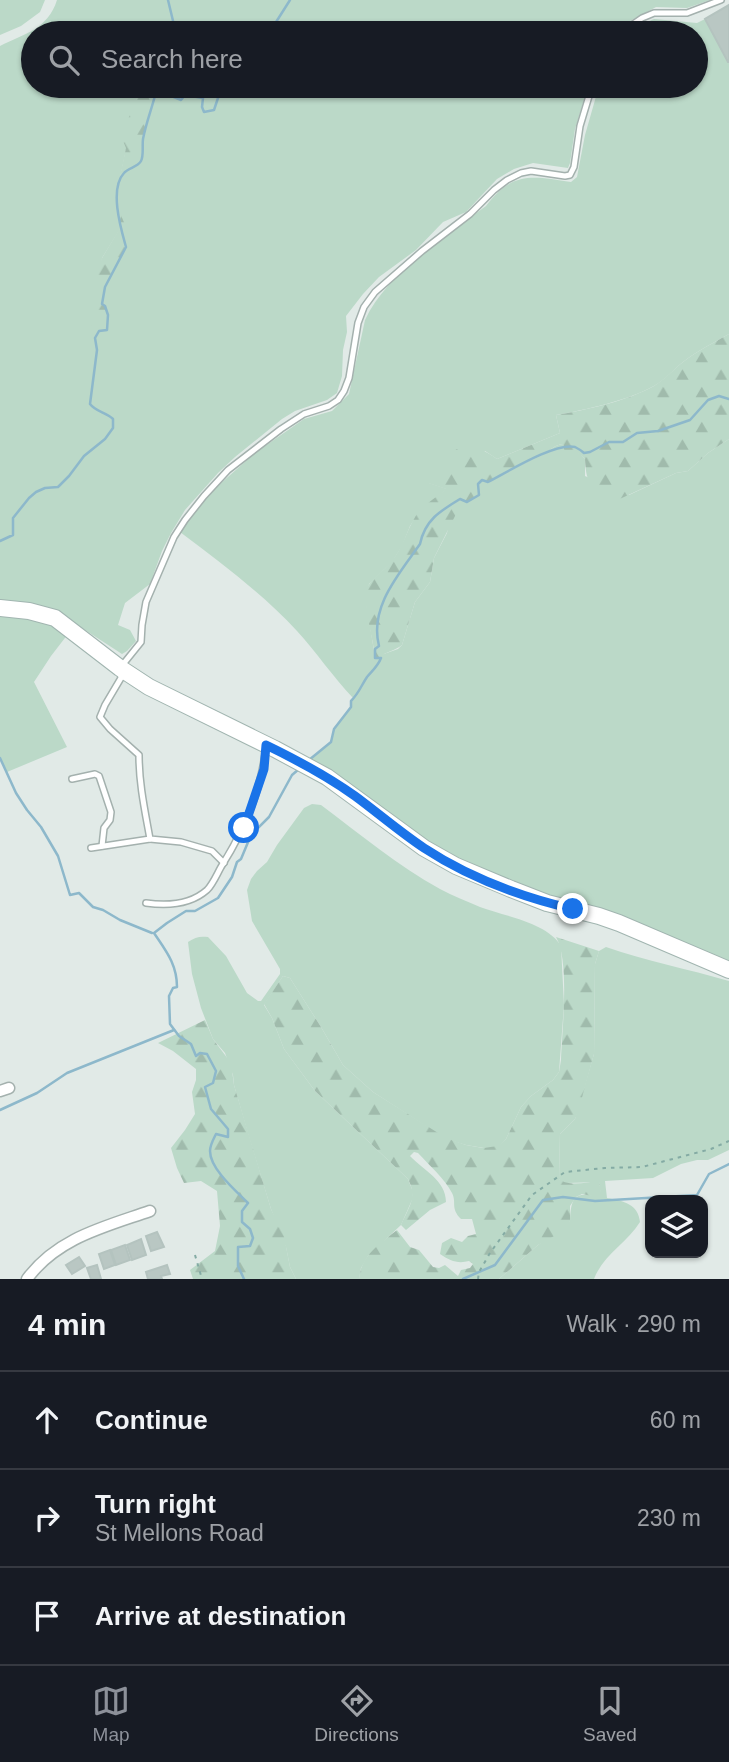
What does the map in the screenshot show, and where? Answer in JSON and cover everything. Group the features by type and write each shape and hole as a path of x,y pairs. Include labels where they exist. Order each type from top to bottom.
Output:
{"main road":[{"path":"0,608 29,611 55,618 149,687 327,777 424,848 456,866 547,903 620,923 729,970"}],"street":[{"path":"27,1279 44,1260 75,1238 150,1211"}],"lane":[{"path":"638,21 654,13 687,13 721,0"},
{"path":"150,838 139,775 139,755 100,717 121,678 120,668 141,642 146,602 174,537 204,496 228,470 304,414 329,406 338,400 349,378 364,307 375,292 507,180 521,173 531,172 570,175 575,167 580,126 588,98"},
{"path":"146,903 164,906 195,898 208,889 244,828 264,769 266,745"},
{"path":"72,779 95,774 99,776 111,812 110,820 104,828 102,846"},
{"path":"91,848 150,838 181,842 212,851 224,863"}],"path":[{"path":"478,1279 490,1253 532,1195 565,1172 642,1167 711,1149 729,1141"},
{"path":"195,1255 202,1279"}],"green space":[{"path":"0,0 45,0 40,12 28,21 21,21 21,26 0,35"},
{"path":"57,0 710,0 687,8 656,7 630,21 44,21"},
{"path":"708,24 729,63 729,334 694,354 662,381 644,391 607,404 556,415 560,433 497,459 485,451 429,483 447,489 420,511 392,562 369,584 366,602 375,657 402,645 415,602 430,582 434,558 447,533 454,502 460,499 467,502 479,495 478,484 482,481 489,482 563,444 585,459 585,476 629,495 676,473 688,471 729,439 729,962 530,890 442,853 309,760 331,742 334,729 351,707 353,698 284,617 241,579 180,532 220,484 255,453 304,419 332,411 349,394 365,320 387,287 402,272 514,181 545,178 571,182 577,177 596,98 708,98"},
{"path":"21,36 21,98 137,98 120,178 142,159 143,140 154,98 584,98 568,168 533,163 514,169 497,179 466,212 443,222 416,250 379,277 363,294 346,316 342,376 337,393 282,419 235,457 185,510 162,551 150,584 125,603 118,625 130,630 136,641 122,654 62,615 0,601 0,46","holes":["120,229 126,247 105,287 102,304 107,329 99,331 102,258"]},
{"path":"137,98 154,98 143,140 142,159 139,164 124,172 119,181 126,148 121,136"},
{"path":"117,206 129,234 126,247 105,287 102,304 108,315 107,330 99,331 95,338 88,311 102,258 120,228"},
{"path":"729,334 729,439 688,471 676,473 611,503 591,485 585,459 576,453 565,453 563,444 488,482 482,481 478,484 479,495 467,502 460,499 454,502 456,514 434,558 430,582 415,602 402,645 375,658 365,598 367,588 395,557 420,510 446,489 428,483 450,455 457,449 473,447 497,459 560,433 556,415 606,404 658,384 694,354"},
{"path":"0,612 48,620 68,634 34,682 67,747 7,772 0,758"},
{"path":"312,804 321,805 424,880 480,907 536,926 555,938 561,946 564,1005 559,1072 521,1107 506,1139 498,1147 484,1148 446,1139 373,1092 343,1065 290,978 283,976 264,1005 284,1049 315,1091 408,1179 413,1192 401,1225 368,1256 361,1268 359,1279 296,1279 271,1209 233,1075 225,1053 213,1039 201,1008 192,974 188,942 198,937 208,937 226,956 247,993 261,1001 280,974 280,969 252,921 247,890 251,879 267,862 304,808"},
{"path":"556,937 599,951 595,964 594,1054 578,1112 575,1119 560,1134 559,1179 573,1183 599,1181 602,1198 582,1194 576,1197 570,1206 567,1229 538,1245 499,1279 359,1279 367,1257 397,1230 410,1247 419,1250 433,1267 445,1265 458,1276 461,1270 470,1268 473,1264 469,1261 454,1261 440,1254 442,1243 451,1238 462,1242 468,1236 476,1234 472,1219 461,1219 456,1212 449,1188 418,1153 414,1152 410,1156 438,1181 446,1202 430,1210 406,1230 401,1225 412,1197 408,1179 315,1091 284,1049 264,1004 283,976 290,978 343,1065 373,1092 446,1138 483,1148 498,1146 506,1139 521,1107 559,1072 564,979 563,962"},
{"path":"606,947 729,981 729,1150 708,1160 681,1164 653,1178 605,1181 607,1198 633,1207 640,1222 603,1263 594,1279 499,1279 570,1221 576,1197 601,1197 599,1182 567,1183 559,1179 560,1134 575,1119 594,1054 595,964 599,951"},
{"path":"205,1020 213,1039 231,1063 234,1085 271,1209 284,1236 290,1267 296,1279 193,1279 190,1270 215,1251 220,1226 217,1191 201,1181 184,1183 177,1168 171,1148 195,1114 192,1092 196,1069 158,1043"}],"building":[{"path":"729,5 729,62 708,21 705,19"},
{"path":"157,1232 164,1247 151,1251 146,1236"},
{"path":"141,1239 146,1255 132,1260 127,1245"},
{"path":"125,1245 130,1260 116,1265 111,1250"},
{"path":"110,1250 115,1265 104,1269 99,1254"},
{"path":"79,1257 85,1266 72,1274 66,1265"},
{"path":"97,1265 101,1279 91,1279 87,1268"},
{"path":"167,1265 170,1274 161,1276 162,1279 148,1279 146,1272"}],"waterway":[{"path":"168,0 173,21"},
{"path":"277,21 290,0"},
{"path":"0,541 13,535 13,518 29,498 45,488 58,487 84,456 105,439 113,428 113,419 90,404 97,350 95,338 99,331 107,330 108,315 102,304 105,287 126,247 121,230 117,189 124,173 141,161 144,133 154,98"},
{"path":"176,98 183,98"},
{"path":"203,98 204,112 214,110 218,98"},
{"path":"309,760 331,742 334,729 380,661 381,658 375,658 375,649 379,646 377,632 382,604 395,579 420,544 430,522 440,512 460,499 467,502 479,495 478,484 482,480 488,482 543,454 566,447 575,447 584,453 590,452 609,442 623,442 637,433 658,431 690,420 708,400 719,396 729,399"},
{"path":"0,758 16,793 58,856 70,895 79,893 93,907 152,933"},
{"path":"244,1279 238,1266 238,1247 250,1246 253,1238 250,1229 242,1222 242,1211 248,1203 219,1172 210,1151 216,1134 228,1137 228,1129 211,1109 205,1087 213,1083 216,1071 207,1054 200,1053 196,1056 191,1044 179,1036 170,1024 169,996 173,988 177,987 177,979 170,958 154,933 186,911 195,911 218,898 232,877 251,835 269,817 292,775 299,769"},
{"path":"0,1110 37,1093 67,1073 174,1030"},
{"path":"463,1279 495,1265 543,1200 563,1197 595,1201 697,1195 709,1174 729,1164"}],"route":[{"path":"244,828 264,769 266,745 327,777 424,848 456,866 511,890 573,909"}]}
